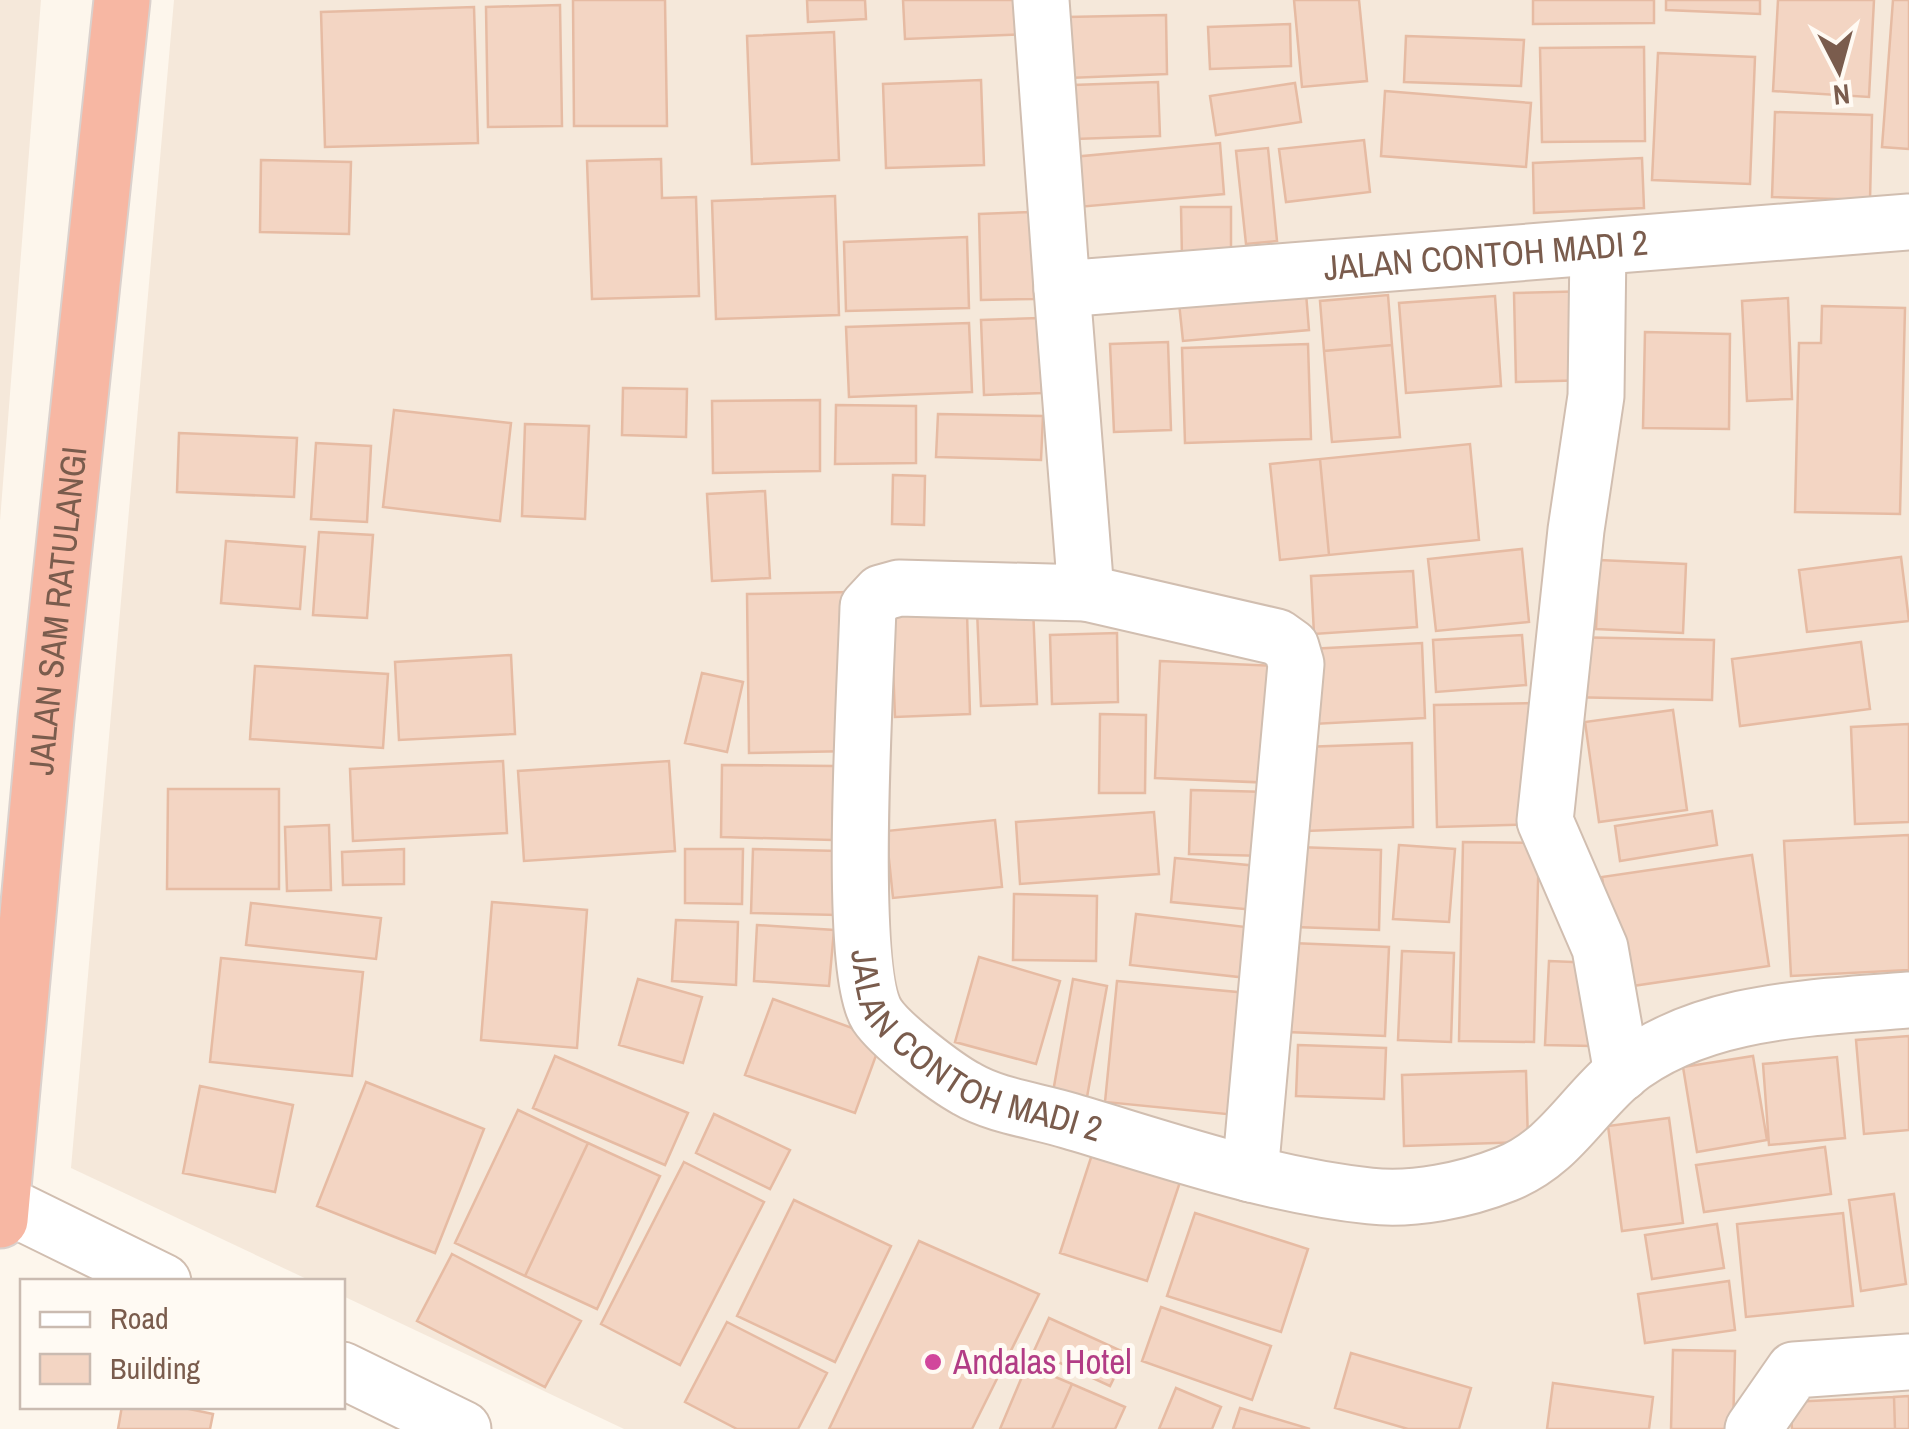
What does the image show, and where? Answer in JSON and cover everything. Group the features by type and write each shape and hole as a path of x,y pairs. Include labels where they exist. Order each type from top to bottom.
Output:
{"highway":[{"name":"JALAN SAM RATULANGI","path":"0,1208 46,718 122,0"}],"street":[{"path":"1041,0 1086,593 1277,637 1291,647 1296,664 1250,1174"},
{"name":"JALAN CONTOH MADI 2","path":"1062,289 1909,222"},
{"path":"1598,247 1596,396 1576,530 1545,821 1600,948 1622,1073"},
{"name":"JALAN CONTOH MADI 2","path":"1086,593 898,588 880,593 868,608 861,887 868,988 878,1016 968,1090 1250,1174 1373,1197 1452,1190 1509,1174 1568,1134 1622,1073 1666,1046 1710,1028 1785,1010 1909,1000"},
{"path":"0,1208 156,1279"},
{"path":"1753,1429 1794,1370 1909,1362"},
{"path":"345,1371 463,1429"}],"shaded area":[{"path":"0,0 41,0 0,521"},
{"path":"174,0 1909,0 1909,1429 624,1429 345,1297 345,1279 307,1279 71,1168"}],"building":[{"path":"573,0 665,0 667,126 574,126"},
{"path":"807,0 865,0 866,19 808,22"},
{"path":"903,0 1027,0 1028,34 905,39"},
{"path":"1294,0 1359,0 1367,81 1302,87"},
{"path":"1533,0 1654,0 1654,23 1533,24"},
{"path":"1666,0 1760,0 1760,14 1666,10"},
{"path":"1778,0 1874,0 1869,97 1773,91"},
{"path":"1893,0 1909,0 1909,149 1882,147"},
{"path":"560,5 562,126 488,127 486,7"},
{"path":"474,7 478,143 325,147 321,12"},
{"path":"1166,15 1167,74 1068,78 1067,17"},
{"path":"1290,24 1291,66 1210,69 1208,27"},
{"path":"834,32 839,160 752,164 747,36"},
{"path":"1406,36 1524,40 1521,86 1404,82"},
{"path":"1644,47 1645,141 1542,142 1540,48"},
{"path":"1658,53 1755,57 1750,184 1652,180"},
{"path":"981,80 984,165 886,168 883,84"},
{"path":"1158,82 1160,136 1075,139 1073,85"},
{"path":"1295,83 1301,122 1216,135 1210,96"},
{"path":"1385,91 1531,103 1526,167 1381,156"},
{"path":"1775,112 1872,115 1870,200 1772,197"},
{"path":"1364,140 1370,192 1286,202 1279,149"},
{"path":"1220,143 1224,194 1078,207 1073,157"},
{"path":"1268,148 1277,241 1246,244 1236,151"},
{"path":"1642,158 1644,208 1534,213 1533,163"},
{"path":"661,159 662,198 696,197 699,296 592,299 587,161"},
{"path":"261,160 351,162 349,234 260,232"},
{"path":"835,196 839,315 716,319 712,201"},
{"path":"1181,207 1231,207 1231,258 1182,258"},
{"path":"1032,212 1034,299 981,300 979,214"},
{"path":"967,237 969,308 846,311 844,242"},
{"path":"1592,291 1594,380 1516,382 1514,293"},
{"path":"1306,293 1309,330 1183,341 1179,303"},
{"path":"1388,295 1392,345 1324,351 1320,301"},
{"path":"1495,296 1501,386 1406,393 1399,303"},
{"path":"1788,298 1792,399 1747,401 1742,301"},
{"path":"1822,306 1905,308 1900,514 1795,512 1799,343 1821,343"},
{"path":"1039,318 1042,393 984,395 981,320"},
{"path":"969,323 972,392 849,397 846,327"},
{"path":"1645,332 1730,334 1729,429 1643,428"},
{"path":"1168,342 1171,430 1114,432 1110,344"},
{"path":"1308,344 1311,439 1185,443 1182,348"},
{"path":"1392,345 1400,437 1332,442 1324,351"},
{"path":"623,388 687,389 686,437 622,435"},
{"path":"820,400 820,471 713,473 712,401"},
{"path":"836,405 916,406 916,463 835,464"},
{"path":"394,410 511,423 500,521 383,507"},
{"path":"938,414 1043,416 1041,460 936,457"},
{"path":"525,424 589,426 585,519 522,516"},
{"path":"179,433 297,438 294,497 177,492"},
{"path":"316,443 371,446 367,522 311,519"},
{"path":"1470,444 1479,540 1329,555 1320,459"},
{"path":"1320,459 1329,555 1280,560 1270,464"},
{"path":"893,475 925,476 924,525 892,524"},
{"path":"765,491 770,578 712,581 707,494"},
{"path":"319,532 373,535 367,618 313,615"},
{"path":"226,541 305,547 300,609 221,603"},
{"path":"1522,549 1529,622 1436,631 1428,559"},
{"path":"1901,557 1909,621 1807,632 1799,570"},
{"path":"1599,560 1686,564 1683,633 1596,629"},
{"path":"1413,571 1417,627 1314,634 1311,576"},
{"path":"851,592 853,751 749,753 747,594"},
{"path":"1033,607 1037,704 981,706 977,610"},
{"path":"967,613 970,714 895,717 891,616"},
{"path":"1117,633 1118,702 1052,704 1050,635"},
{"path":"1522,635 1526,685 1436,692 1433,640"},
{"path":"1566,637 1714,640 1712,700 1565,697"},
{"path":"1861,642 1870,709 1740,726 1732,659"},
{"path":"1422,643 1425,718 1313,724 1309,649"},
{"path":"511,655 515,734 399,740 395,662"},
{"path":"1160,661 1280,666 1275,783 1155,778"},
{"path":"255,666 388,674 383,748 250,739"},
{"path":"702,673 743,682 727,752 685,743"},
{"path":"1541,703 1543,824 1437,827 1434,705"},
{"path":"1673,710 1687,810 1599,822 1585,722"},
{"path":"1100,714 1146,715 1145,793 1099,793"},
{"path":"1909,724 1909,822 1855,824 1851,727"},
{"path":"1412,743 1413,827 1306,831 1303,747"},
{"path":"503,761 507,833 353,841 350,769"},
{"path":"669,761 675,851 524,861 518,771"},
{"path":"722,765 834,766 832,840 721,837"},
{"path":"168,789 279,789 279,889 167,889"},
{"path":"1191,790 1269,792 1266,856 1189,854"},
{"path":"1712,811 1717,845 1620,861 1615,826"},
{"path":"1154,812 1159,874 1020,884 1016,822"},
{"path":"995,820 1002,887 893,898 886,831"},
{"path":"329,825 331,890 287,891 285,827"},
{"path":"1909,835 1909,970 1791,976 1784,841"},
{"path":"1463,842 1539,843 1534,1042 1459,1041"},
{"path":"1399,845 1455,849 1449,922 1393,919"},
{"path":"1297,847 1381,850 1379,930 1295,927"},
{"path":"404,849 404,884 343,885 342,852"},
{"path":"685,849 743,849 742,904 685,903"},
{"path":"753,849 840,851 838,915 751,913"},
{"path":"1752,855 1769,966 1619,988 1602,877"},
{"path":"1175,858 1268,867 1265,911 1171,902"},
{"path":"1014,894 1097,896 1096,961 1013,960"},
{"path":"492,902 587,910 577,1048 481,1040"},
{"path":"251,903 381,918 376,959 246,945"},
{"path":"1136,914 1254,928 1248,978 1130,965"},
{"path":"676,920 738,922 736,985 672,981"},
{"path":"757,925 834,930 829,986 754,981"},
{"path":"1291,943 1389,947 1385,1036 1287,1032"},
{"path":"1402,951 1454,953 1451,1042 1398,1040"},
{"path":"979,957 1060,981 1036,1064 955,1042"},
{"path":"221,958 363,972 352,1076 210,1062"},
{"path":"1549,961 1596,963 1591,1046 1545,1045"},
{"path":"638,979 702,997 683,1063 619,1045"},
{"path":"1073,979 1107,986 1087,1097 1053,1092"},
{"path":"1117,981 1259,994 1246,1116 1105,1102"},
{"path":"773,999 882,1039 855,1113 745,1075"},
{"path":"1909,1036 1909,1130 1864,1134 1856,1040"},
{"path":"1298,1045 1386,1048 1384,1099 1296,1096"},
{"path":"555,1056 688,1113 665,1165 533,1108"},
{"path":"1753,1056 1767,1140 1697,1152 1683,1067"},
{"path":"1837,1057 1845,1138 1769,1145 1763,1064"},
{"path":"1526,1071 1528,1142 1404,1146 1402,1075"},
{"path":"366,1082 484,1129 435,1253 317,1206"},
{"path":"200,1086 293,1105 275,1192 183,1173"},
{"path":"518,1110 588,1143 525,1276 455,1243"},
{"path":"714,1114 790,1150 770,1189 696,1153"},
{"path":"1669,1118 1683,1223 1622,1231 1608,1126"},
{"path":"1097,1139 1185,1167 1147,1281 1060,1253"},
{"path":"588,1143 660,1176 597,1309 525,1276"},
{"path":"1825,1147 1831,1194 1704,1212 1696,1165"},
{"path":"684,1162 764,1202 680,1365 601,1324"},
{"path":"1894,1194 1906,1284 1861,1291 1849,1200"},
{"path":"794,1200 891,1246 835,1362 737,1316"},
{"path":"1195,1213 1308,1249 1281,1332 1167,1296"},
{"path":"1843,1213 1853,1306 1746,1317 1737,1224"},
{"path":"1717,1224 1724,1268 1652,1279 1645,1235"},
{"name":"Andalas Hotel","path":"919,1241 1039,1294 972,1429 829,1429"},
{"path":"452,1254 581,1321 545,1387 417,1321"},
{"path":"1729,1281 1735,1330 1645,1343 1638,1294"},
{"path":"1161,1307 1271,1346 1252,1400 1142,1361"},
{"path":"1049,1318 1126,1353 1110,1386 1034,1351"},
{"path":"727,1322 827,1373 798,1429 737,1429 685,1402"},
{"path":"1673,1350 1735,1351 1733,1429 1671,1429"},
{"path":"1351,1353 1471,1388 1459,1429 1408,1429 1335,1408"},
{"path":"1027,1365 1072,1384 1052,1429 1000,1429"},
{"path":"1553,1383 1653,1397 1649,1429 1547,1429"},
{"path":"1072,1384 1125,1407 1115,1429 1052,1429"},
{"path":"1176,1388 1221,1407 1212,1429 1159,1429"},
{"path":"1909,1396 1909,1429 1895,1429 1894,1397"},
{"path":"1894,1397 1895,1429 1792,1429 1790,1402"},
{"path":"1240,1408 1310,1429 1233,1429"},
{"path":"121,1409 189,1409 213,1414 210,1429 118,1429"}],"place":[{"name":"Andalas Hotel","path":"933,1362"}]}
